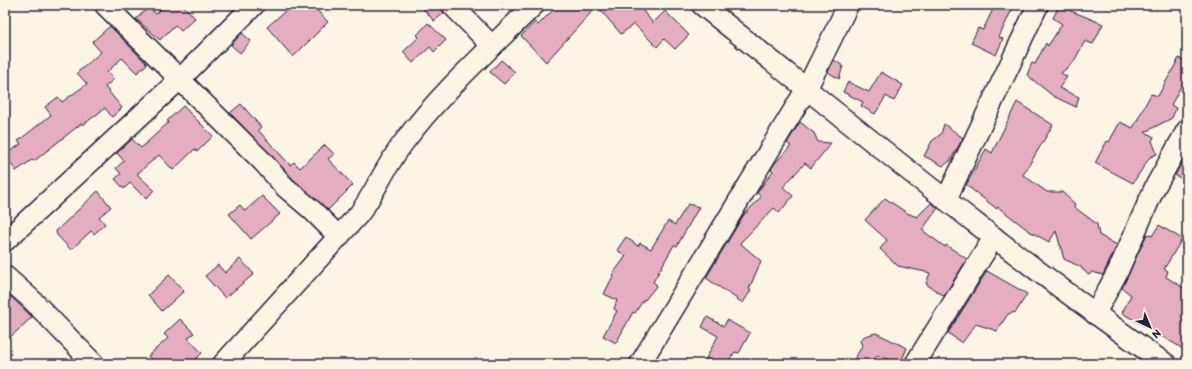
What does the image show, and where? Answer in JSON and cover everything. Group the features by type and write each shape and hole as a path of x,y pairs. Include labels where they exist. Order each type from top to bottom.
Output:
{"street":[{"path":"105,5 263,162 285,187 313,211 339,237"},
{"path":"5,240 180,79 254,5"},
{"path":"452,5 492,46"},
{"path":"223,364 339,237 371,198 386,167 421,120 492,46 534,5"},
{"path":"702,5 946,200 1095,314 1166,364"},
{"path":"640,364 807,88 848,5"},
{"path":"946,200 1037,6"},
{"path":"1095,314 1118,271 1156,187 1187,130"},
{"path":"914,364 994,237"},
{"path":"5,276 31,299 94,364"}],"building":[{"path":"165,5 183,5 195,18 181,31 175,25 160,40 136,19 149,7 156,14"},
{"path":"292,5 312,5 328,22 293,57 267,27"},
{"path":"420,5 439,5 444,13 434,21"},
{"path":"558,5 638,5 653,23 665,11 689,35 675,49 664,39 657,47 634,24 621,34 597,6 546,62 521,36 535,22 538,25"},
{"path":"995,5 1014,5 999,37 1003,39 996,55 971,43 978,28 983,30"},
{"path":"1059,6 1103,24 1093,44 1085,41 1073,63 1061,73 1067,77 1059,88 1079,97 1076,107 1053,96 1027,75 1032,63 1035,64 1046,43 1048,46 1062,24 1053,18"},
{"path":"428,23 446,40 434,52 430,47 413,63 403,52 419,37 417,35"},
{"path":"110,26 147,64 137,73 122,58 107,72 114,79 105,87 122,108 112,117 105,108 83,125 82,123 34,161 32,160 16,171 5,155 21,144 18,141 51,115 45,107 58,97 62,102 87,84 77,73 101,52 92,42"},
{"path":"242,33 251,41 240,53 231,45"},
{"path":"1179,58 1187,63 1187,75 1171,105 1176,108 1172,118 1145,132 1154,137 1152,141 1157,154 1150,157 1133,183 1095,163 1107,141 1109,142 1120,122 1133,128 1151,94 1158,96"},
{"path":"501,60 515,72 504,84 490,72"},
{"path":"834,60 843,66 839,79 828,72"},
{"path":"881,72 903,85 894,101 886,96 875,114 861,106 863,102 843,92 848,82 869,92"},
{"path":"1017,102 1053,125 1023,175 1047,192 1062,192 1075,204 1074,207 1097,224 1099,235 1117,245 1103,275 1092,272 1089,275 1081,267 1064,259 1056,231 1049,242 1029,231 966,185 986,149 992,153"},
{"path":"241,104 261,127 258,130 290,165 294,162 300,168 325,145 334,154 328,159 353,185 328,210 293,179 230,113"},
{"path":"183,106 213,136 197,152 195,149 173,170 159,155 138,173 138,175 154,190 146,199 130,183 124,189 115,179 121,174 116,168 124,161 117,153 132,139 141,148 169,122 167,121"},
{"path":"800,122 814,133 818,142 831,143 811,168 805,163 783,187 793,196 779,213 774,208 740,243 761,261 749,289 751,290 743,303 706,278 743,216 761,197 757,193 773,171 771,169 776,162 791,146 787,143"},
{"path":"944,124 963,138 950,161 943,166 924,156 932,141 941,134"},
{"path":"1186,156 1187,173 1184,180 1175,175"},
{"path":"98,191 111,207 99,217 105,224 94,234 91,231 71,250 57,235 56,231"},
{"path":"262,196 280,214 251,239 229,214 240,205 245,211"},
{"path":"885,198 907,213 917,217 931,203 938,208 922,230 945,247 946,245 967,259 944,296 926,284 930,273 898,266 880,249 887,240 865,220"},
{"path":"688,204 699,207 677,246 674,245 653,282 657,285 645,300 644,299 635,313 633,312 616,343 603,336 617,311 614,309 617,300 604,294 613,276 612,275 626,256 617,250 626,237 638,246 640,243 651,249 668,221 675,225"},
{"path":"1159,225 1182,239 1164,269 1168,271 1166,277 1187,290 1187,351 1122,313 1131,295 1122,288 1147,234 1152,236"},
{"path":"240,259 254,274 225,298 205,276 218,265 225,273"},
{"path":"987,271 1027,294 1016,312 1008,314 997,331 976,324 962,343 948,333"},
{"path":"169,275 184,291 162,311 148,295"},
{"path":"5,291 32,317 5,342"},
{"path":"707,317 724,326 727,320 750,333 739,353 735,352 726,364 703,364 718,336 702,327"},
{"path":"180,319 194,333 188,338 202,353 191,364 155,364 148,356 168,338 164,334"},
{"path":"876,333 907,348 900,364 877,355 871,364 852,364 862,346 860,340 865,336"}]}
